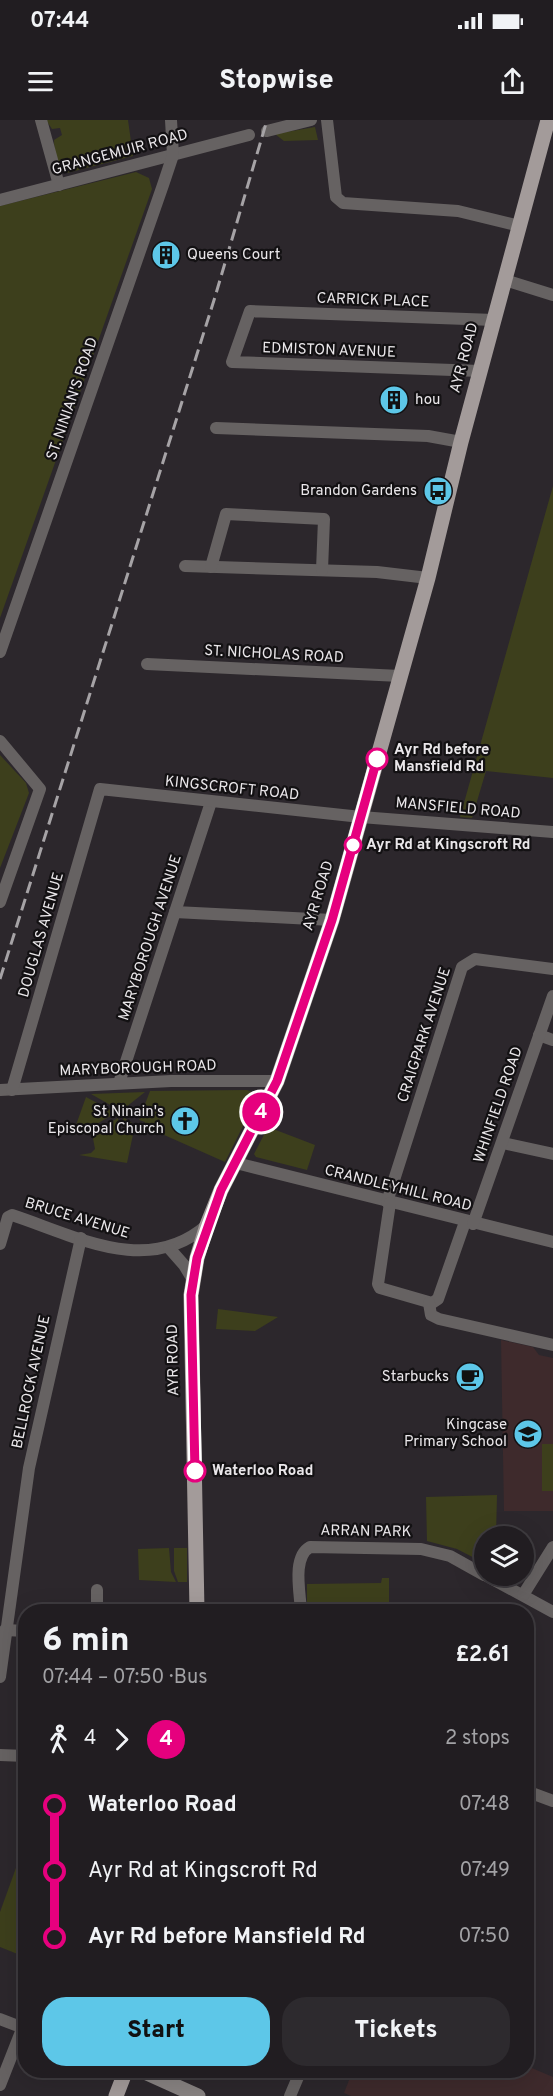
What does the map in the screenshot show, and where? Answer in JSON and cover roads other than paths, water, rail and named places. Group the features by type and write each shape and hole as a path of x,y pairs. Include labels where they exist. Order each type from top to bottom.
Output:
{"main road":[{"name":"AYR ROAD","path":"197,1604 191,1295 193,1280 207,1225 277,1081 332,920 428,578 461,442 548,120"},
{"path":"116,2096 123,2078"},
{"path":"158,2078 198,2096"}],"street":[{"path":"41,120 59,185"},
{"path":"171,120 172,155"},
{"path":"267,131 311,120"},
{"path":"327,120 336,197 343,203 458,211 520,226"},
{"name":"GRANGEMUIR ROAD","path":"0,200 249,135"},
{"name":"ST. NINIAN'S ROAD","path":"0,652 172,155"},
{"path":"505,280 553,294"},
{"name":"CARRICK PLACE","path":"250,311 494,320"},
{"name":"EDMISTON AVENUE","path":"250,311 232,362 480,371"},
{"path":"216,428 428,436 461,442"},
{"path":"211,567 226,514 324,519 322,570"},
{"path":"185,566 377,572 428,578"},
{"name":"ST. NICHOLAS ROAD","path":"147,664 400,676"},
{"path":"0,741 40,789 0,902"},
{"name":"KINGSCROFT ROAD","path":"100,789 361,817"},
{"name":"DOUGLAS AVENUE","path":"6,1090 100,789"},
{"name":"MARYBOROUGH AVENUE","path":"119,1083 212,802"},
{"name":"MANSFIELD ROAD","path":"361,817 553,832"},
{"path":"175,912 332,920"},
{"name":"CRAIGPARK AVENUE","path":"429,1303 386,1290 378,1284 389,1203 462,967 475,959 553,969"},
{"name":"WHINFIELD ROAD","path":"429,1303 435,1303 438,1299 503,1143 553,996"},
{"path":"539,1035 553,1040"},
{"name":"MARYBOROUGH ROAD","path":"6,1090 119,1083 277,1081"},
{"path":"503,1143 553,1154"},
{"name":"CRANDLEYHILL ROAD","path":"236,1162 389,1203 553,1242"},
{"name":"BRUCE AVENUE","path":"0,1244 8,1217 12,1215 131,1252 169,1248 189,1239 207,1225"},
{"name":"BELLROCK AVENUE","path":"0,1677 28,1468 81,1238"},
{"path":"169,1248 193,1280"},
{"path":"429,1303 431,1315 439,1318 553,1345"},
{"name":"ARRAN PARK","path":"301,1604 299,1564 301,1554 310,1546 407,1547 450,1556 474,1569"},
{"path":"523,1595 553,1546"},
{"name":"ARRAN PARK","path":"506,1586 553,1612"},
{"path":"97,1590 97,1604"},
{"path":"5,1630 18,1631"},
{"path":"0,1755 18,1756"},
{"path":"534,1794 553,1801"},
{"path":"0,2019 18,2024"},
{"path":"0,2085 18,2040"},
{"path":"290,2096 298,2078"}],"railway":[{"path":"0,979 215,297 267,120"}],"place":[{"name":"Queens Court","path":"166,255"},
{"name":"hou","path":"394,400"},
{"name":"Brandon Gardens","path":"438,491"},
{"name":"Ayr Rd before Mansfield Rd","path":"377,759"},
{"name":"Ayr Rd at Kingscroft Rd","path":"353,845"},
{"name":"St Ninain's Episcopal Church","path":"185,1121"},
{"name":"Starbucks","path":"470,1377"},
{"name":"Kingcase Primary School","path":"528,1434"},
{"name":"Waterloo Road","path":"195,1471"}]}
